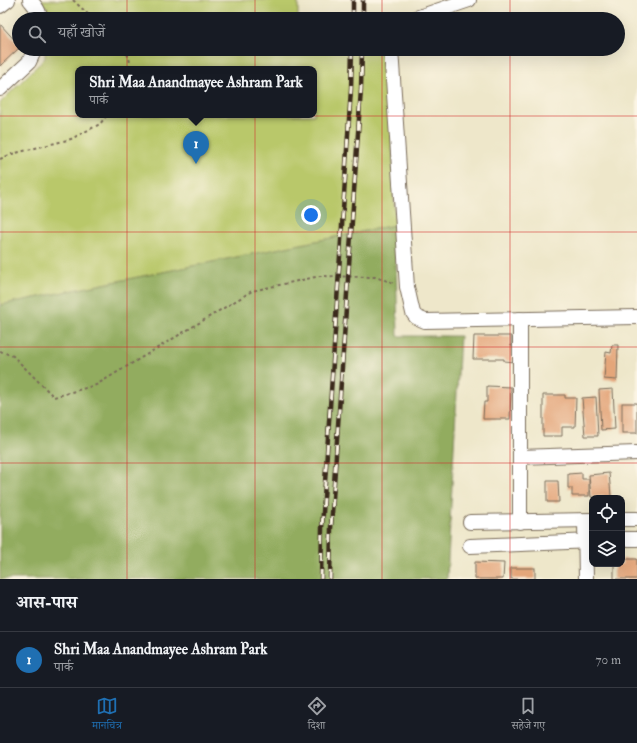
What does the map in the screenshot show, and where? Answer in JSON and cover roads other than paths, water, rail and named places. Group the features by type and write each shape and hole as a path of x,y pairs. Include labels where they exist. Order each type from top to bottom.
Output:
{"street":[{"path":"0,6 8,0"},
{"path":"30,0 36,6 39,12"},
{"path":"433,12 468,0"},
{"path":"0,89 29,62 32,56"},
{"path":"391,56 407,287 413,313 416,317 422,320 637,317"},
{"path":"520,319 520,522"},
{"path":"520,457 637,453"},
{"path":"625,520 637,519"},
{"path":"470,522 588,520 589,541 586,579"},
{"path":"625,539 637,539"},
{"path":"470,546 589,541"}],"railway":[{"path":"353,0 353,12"},
{"path":"363,0 363,12"},
{"path":"321,579 322,528 351,89 352,56"},
{"path":"330,579 331,528 361,89 362,56"}],"place":[{"name":"Shri Maa Anandmayee Ashram Park","path":"196,164"}]}
